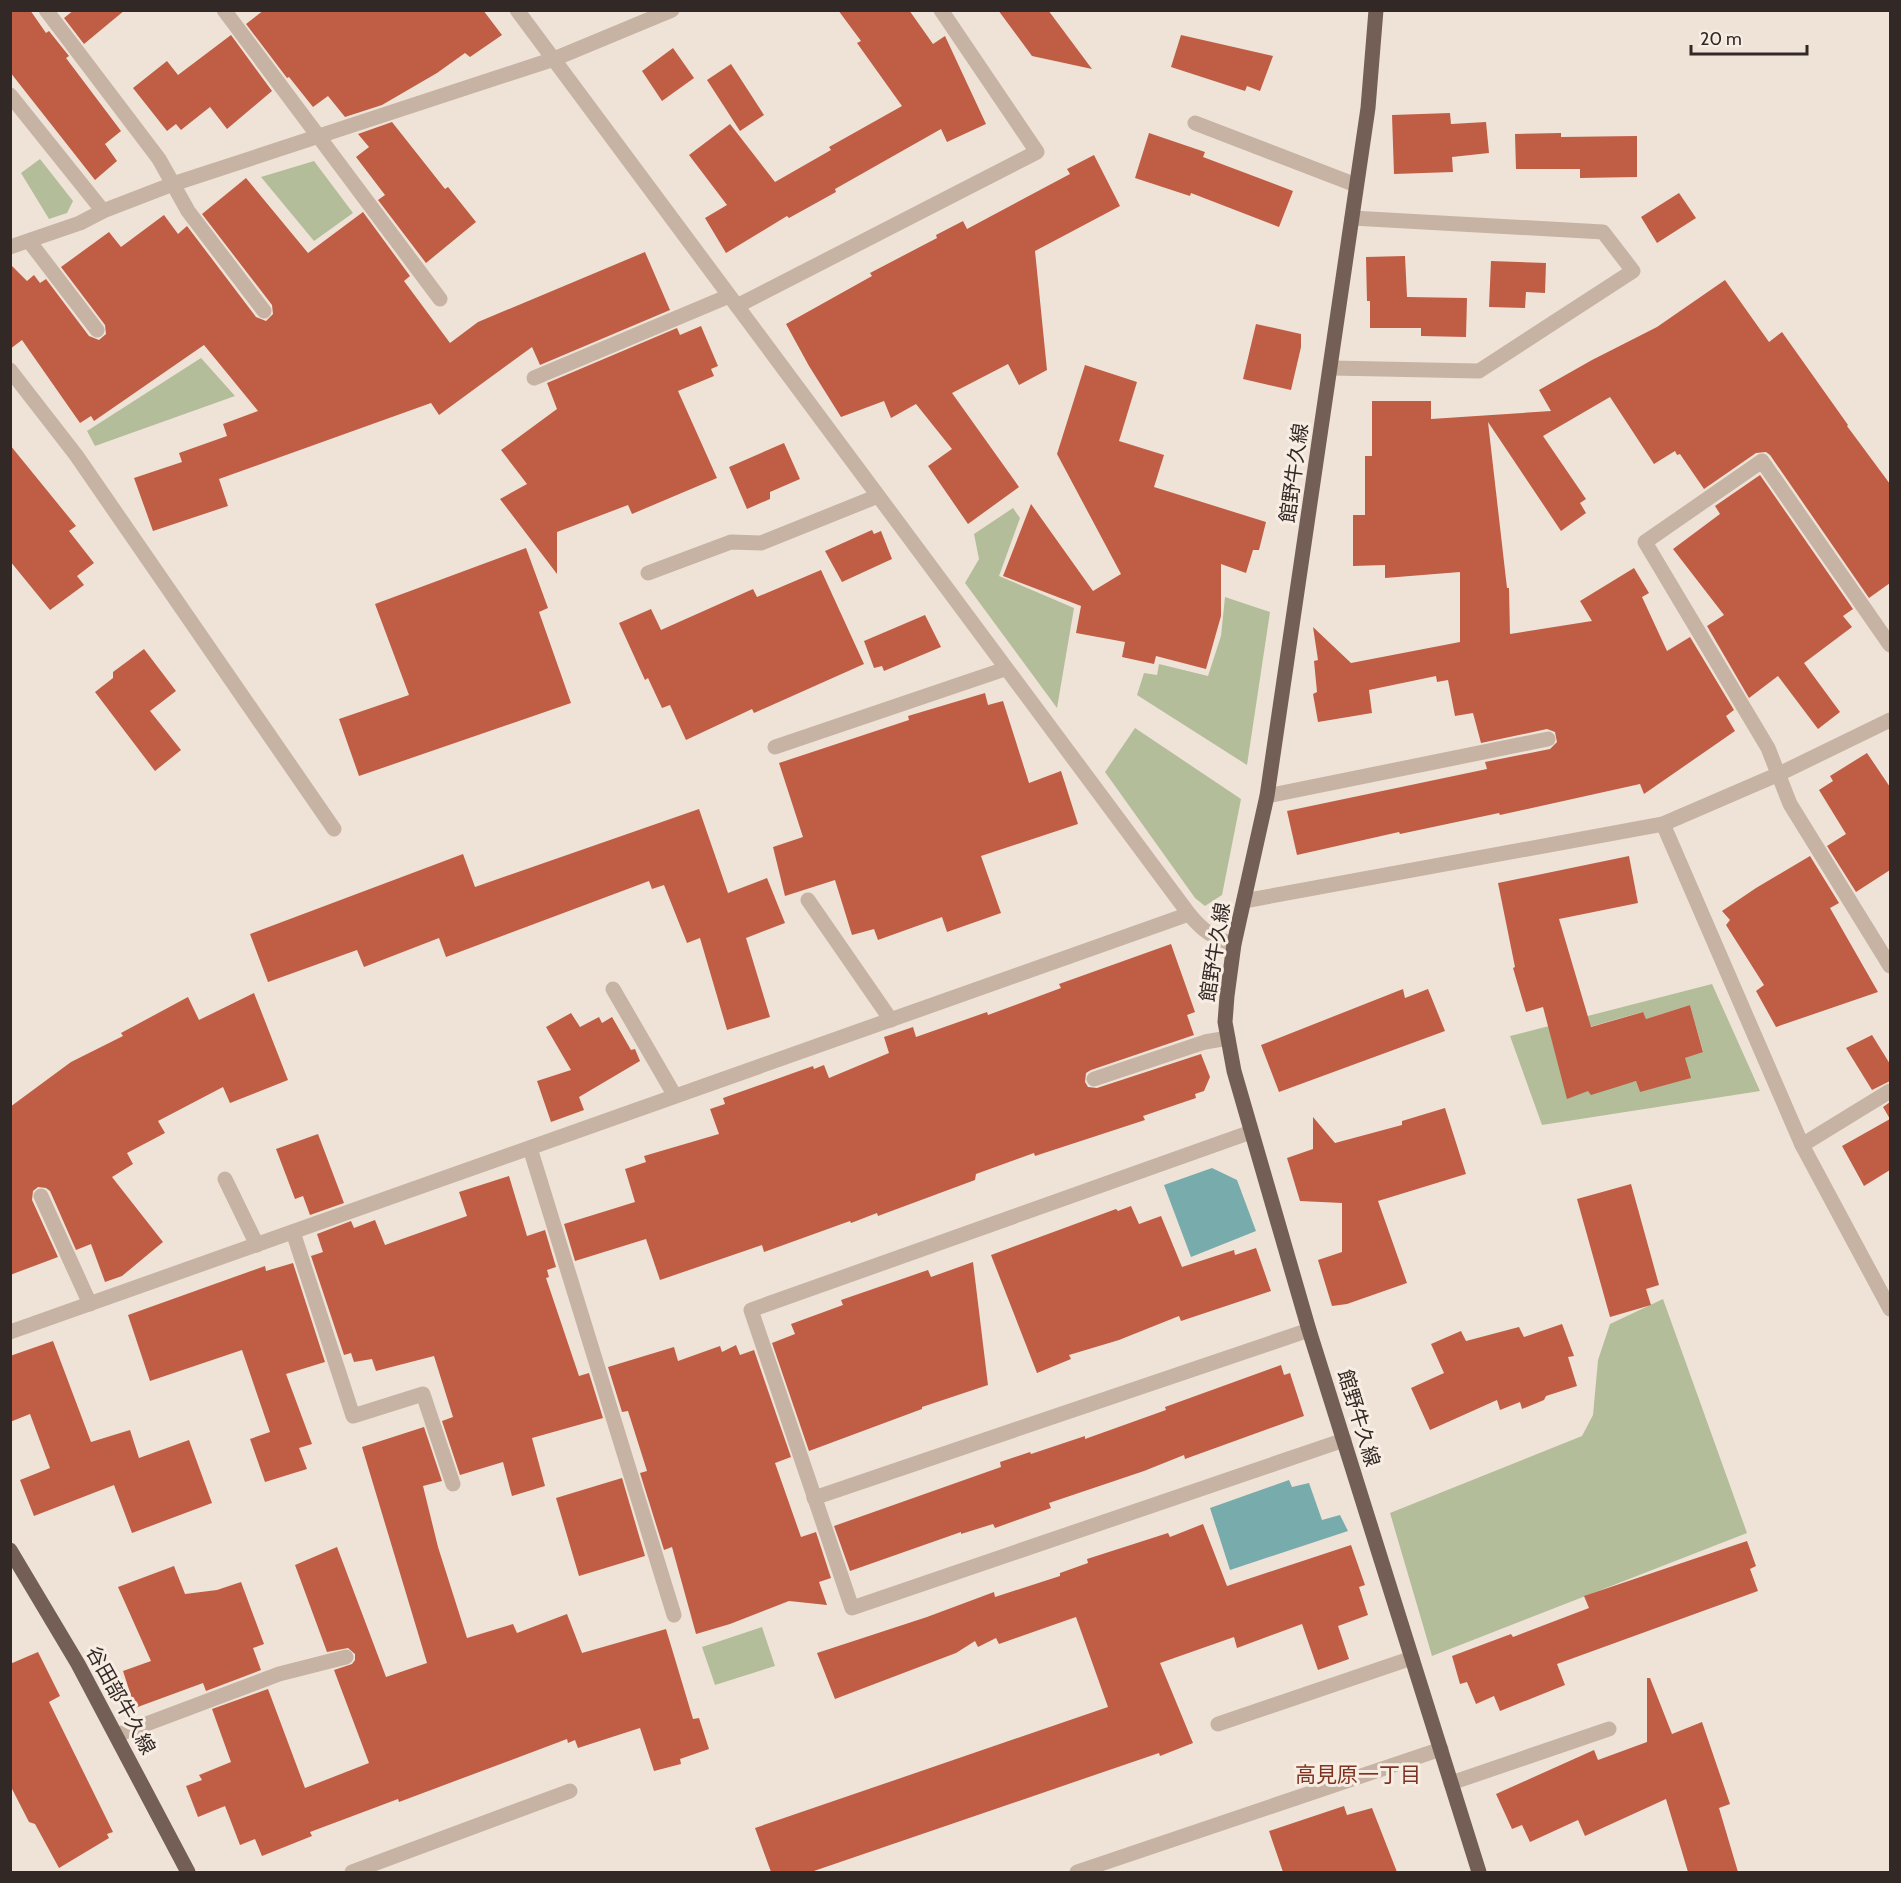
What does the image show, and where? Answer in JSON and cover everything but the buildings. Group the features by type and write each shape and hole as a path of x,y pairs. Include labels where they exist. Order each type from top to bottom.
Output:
{"main road":[{"name":"館野牛久線","path":"1376,10 1368,108 1267,796 1234,944 1226,1022 1234,1071 1309,1330 1479,1872"},
{"name":"谷田部牛久線","path":"10,1550 78,1664 188,1872"}],"street":[{"path":"46,10 159,159 188,212 264,312"},
{"path":"224,10 440,299"},
{"path":"517,10 1189,914 1203,931 1234,944"},
{"path":"10,247 80,223 172,184 554,59 672,10"},
{"path":"534,378 733,301 1036,152 941,10"},
{"path":"10,95 103,212"},
{"path":"1195,123 1356,185"},
{"path":"1330,368 1479,371 1633,271 1603,232 1352,219"},
{"path":"29,241 97,330"},
{"path":"10,370 76,455 334,829"},
{"path":"1890,645 1762,460 1645,542 1768,748 1790,804 1890,966"},
{"path":"648,573 731,542 761,543 878,496"},
{"path":"775,747 1005,669"},
{"path":"1244,901 1663,824 1779,774 1890,720"},
{"path":"1267,796 1548,739"},
{"path":"1663,824 1802,1145 1890,1309"},
{"path":"808,900 891,1020"},
{"path":"10,1332 1189,914"},
{"path":"613,989 675,1096"},
{"path":"1094,1079 1205,1042 1228,1038"},
{"path":"1802,1145 1890,1091"},
{"path":"1251,1132 751,1310 852,1608 1344,1440"},
{"path":"530,1148 674,1615"},
{"path":"225,1179 257,1245"},
{"path":"40,1196 90,1304"},
{"path":"293,1232 353,1416 423,1394 453,1484"},
{"path":"814,1498 1309,1330"},
{"path":"117,1735 279,1674 346,1657"},
{"path":"1218,1724 1412,1658"},
{"path":"1451,1783 1609,1729"},
{"path":"1077,1872 1441,1749"},
{"path":"352,1872 570,1791"}],"green space":[{"path":"40,159 73,201 67,213 49,219 21,173"},
{"path":"314,161 353,213 314,241 261,177"},
{"path":"201,358 235,396 95,446 87,431"},
{"path":"1013,508 1020,518 999,576 1074,608 1057,708 965,583 979,559 974,534"},
{"path":"1225,597 1270,612 1247,765 1137,695 1144,673 1157,675 1159,664 1208,676 1221,636"},
{"path":"1135,728 1241,799 1222,895 1205,906 1195,898 1105,772"},
{"path":"1712,984 1760,1091 1542,1125 1510,1036","holes":["1690,1005 1703,1051 1685,1058 1640,1092 1636,1081 1588,1091 1551,1038 1642,1012 1646,1019"]},
{"path":"1663,1299 1747,1533 1432,1656 1390,1513 1582,1436 1593,1415 1598,1360 1610,1324"},
{"path":"762,1627 775,1666 715,1685 702,1647"}],"water":[{"path":"1212,1168 1237,1180 1256,1231 1191,1257 1164,1185"},
{"path":"1289,1480 1292,1487 1309,1483 1322,1520 1340,1515 1348,1531 1230,1570 1210,1508"}],"district":[{"name":"高見原一丁目","path":"1358,1774"}]}
